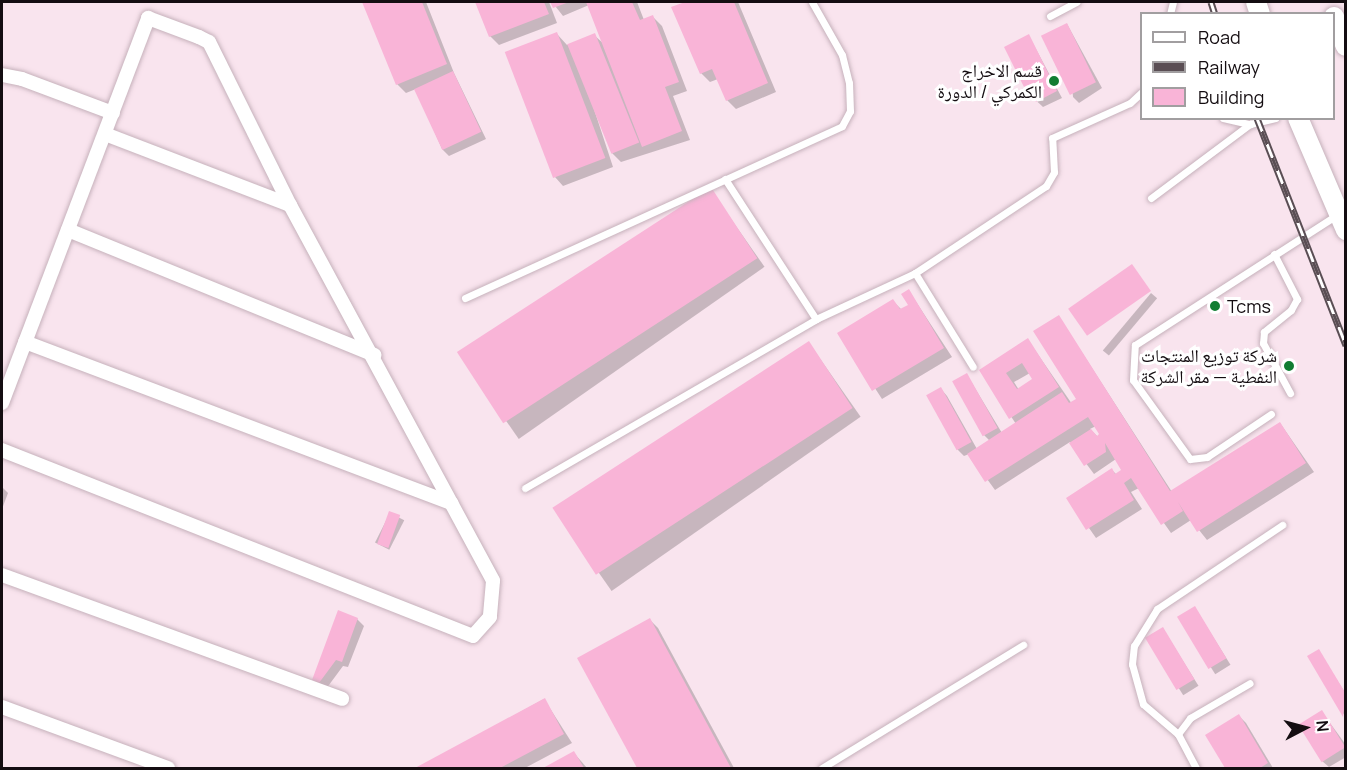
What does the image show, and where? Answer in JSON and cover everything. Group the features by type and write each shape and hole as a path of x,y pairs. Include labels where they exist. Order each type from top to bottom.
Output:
{"main road":[{"path":"1335,20 1346,46"},
{"path":"1299,120 1342,221"}],"street":[{"path":"2,403 148,18 199,37 209,42 291,205 374,355 493,581 490,617 473,636 2,450"},
{"path":"3,77 113,113"},
{"path":"105,134 291,205"},
{"path":"68,230 374,355"},
{"path":"25,342 452,503"},
{"path":"2,575 342,699"},
{"path":"2,707 168,768"}],"lane":[{"path":"465,297 842,126 850,111 849,83 842,55 812,2"},
{"path":"1050,16 1076,2"},
{"path":"525,488 816,319 915,273 1046,186 1054,172 1052,138 1130,103 1140,94"},
{"path":"1232,120 1250,124"},
{"path":"1151,198 1250,124 1267,120"},
{"path":"725,179 816,319"},
{"path":"1271,414 1208,457 1190,459 1133,380 1135,345 1274,254 1342,221"},
{"path":"1274,254 1297,299 1291,310 1264,332 1263,343 1290,393"},
{"path":"915,273 973,367"},
{"path":"1196,768 1178,734 1143,704 1132,664 1134,646 1157,609 1282,525"},
{"path":"822,768 1023,645"},
{"path":"1178,734 1190,718 1250,683"}],"building":[{"path":"362,2 422,2 447,64 396,85"},
{"path":"475,2 544,2 549,14 489,37"},
{"path":"550,2 569,2 553,8"},
{"path":"586,2 632,2 640,20 653,15 679,82 665,87 682,131 642,147"},
{"path":"685,2 734,2 768,83 726,101 712,69 700,74 671,7"},
{"path":"1067,23 1096,82 1070,95 1041,36"},
{"path":"557,32 605,158 553,178 505,52"},
{"path":"595,33 639,142 611,154 567,44"},
{"path":"1029,34 1057,91 1036,102 1031,91 1027,93 1004,47"},
{"path":"453,71 481,132 442,150 414,89"},
{"path":"711,187 757,258 503,423 457,352"},
{"path":"1132,264 1151,291 1087,336 1068,309"},
{"path":"909,289 944,348 872,391 837,333 893,299 900,309 908,305 901,294"},
{"path":"1059,315 1170,491 1280,422 1306,463 1197,532 1178,502 1183,511 1161,525 1131,478 1124,483 1134,500 1086,530 1066,498 1112,468 1115,474 1121,470 1105,443 1106,452 1084,466 1069,443 1091,429 1097,436 1099,434 1088,417 985,482 967,454 1062,392 1069,403 1076,399 1033,331"},
{"path":"1028,338 1059,387 1009,419 979,370","holes":["1022,363 1032,379 1017,389 1006,373"]},
{"path":"809,341 853,408 596,575 552,508"},
{"path":"967,373 998,428 983,436 952,381"},
{"path":"941,387 972,442 957,450 926,395"},
{"path":"389,511 400,515 388,548 377,544"},
{"path":"1195,606 1226,658 1208,669 1177,617"},
{"path":"338,610 358,618 342,662 336,660 319,683 312,680"},
{"path":"650,618 731,768 637,768 577,658"},
{"path":"1163,627 1194,679 1176,690 1145,638"},
{"path":"1319,649 1346,694 1343,717 1307,656"},
{"path":"545,698 564,734 500,768 415,768"},
{"path":"1322,710 1345,747 1322,762 1298,725"},
{"path":"1239,714 1268,763 1260,768 1225,768 1205,735"},
{"path":"574,751 584,768 543,768"}],"railway":[{"path":"1211,2 1214,12"},
{"path":"1258,120 1346,345"}],"place":[{"name":"قسم الاخراج الكمركي / الدورة","path":"1054,81"},
{"name":"Tcms","path":"1215,306"},
{"name":"شركة توزيع المنتجات النفطية — مقر الشركة","path":"1289,366"}]}
